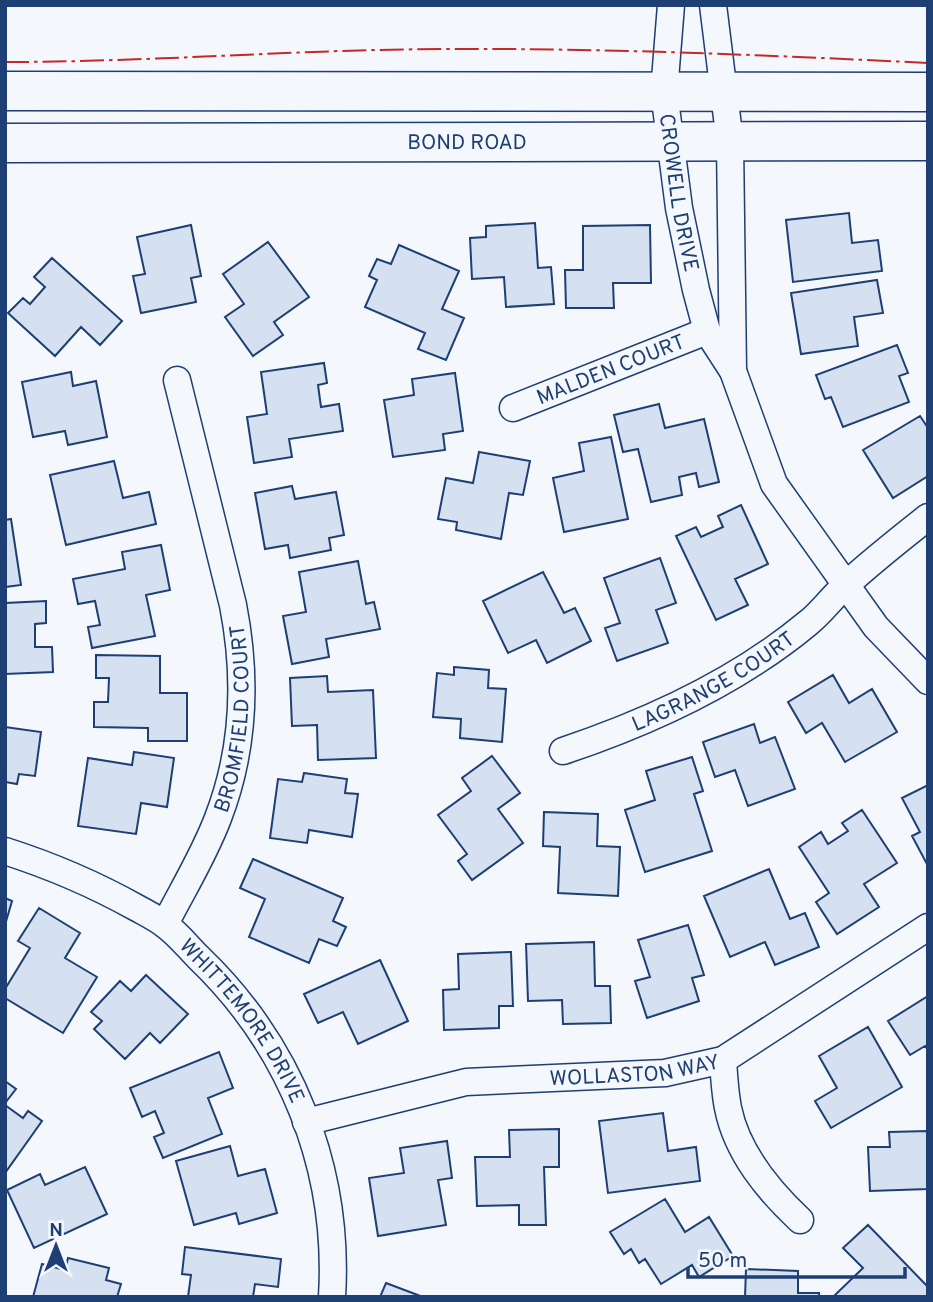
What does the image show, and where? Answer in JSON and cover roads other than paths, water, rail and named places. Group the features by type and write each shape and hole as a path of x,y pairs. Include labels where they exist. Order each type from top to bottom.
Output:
{"main road":[{"path":"5,91 928,92"},
{"name":"BOND ROAD","path":"5,143 928,141"}],"street":[{"name":"CROWELL DRIVE","path":"671,5 664,93 679,208 707,331 733,372 774,484 876,627 928,681"},
{"name":"CROWELL DRIVE","path":"713,5 730,142 733,372"},
{"name":"MALDEN COURT","path":"513,408 707,331"},
{"name":"BROMFIELD COURT","path":"165,924 205,847 228,790 241,729 242,698 239,637 233,605 177,380"},
{"name":"LAGRANGE COURT","path":"563,751 674,707 744,668 809,623 845,585 928,517"},
{"name":"WHITTEMORE DRIVE","path":"5,852 96,885 165,924 215,973 262,1030 281,1062 321,1166 332,1239 332,1297"},
{"name":"WOLLASTON WAY","path":"306,1122 466,1082 665,1073 723,1060 928,927"},
{"path":"723,1060 728,1110 739,1141 755,1170 775,1196 800,1220"}]}
